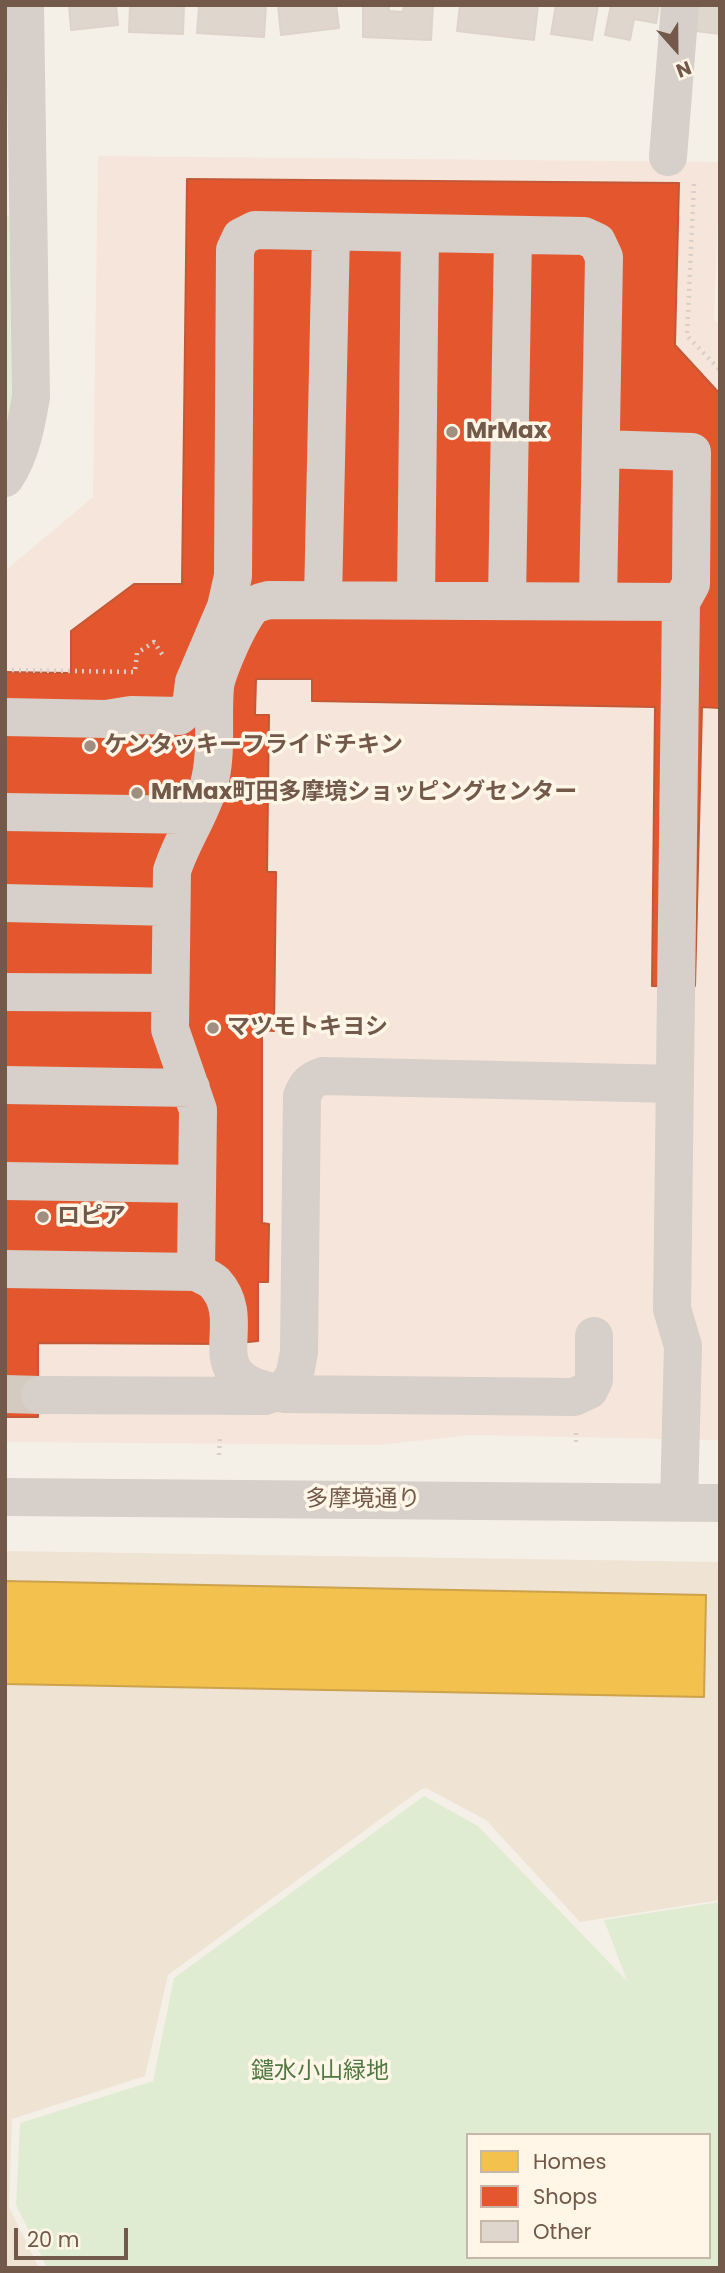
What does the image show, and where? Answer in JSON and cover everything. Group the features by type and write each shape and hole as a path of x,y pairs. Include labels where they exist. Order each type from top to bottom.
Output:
{"street":[{"path":"5,478 16,462 31,397 25,5"},
{"path":"668,157 680,5"},
{"path":"5,717 106,719 131,715 179,716 191,706 194,682 226,607 233,576 235,250 241,237 255,230 584,236 597,242 604,257 598,601"},
{"path":"323,599 331,232"},
{"path":"416,600 420,233"},
{"path":"507,600 513,234"},
{"path":"601,449 692,452 691,584 681,602 672,1308 683,1346 679,1502"},
{"path":"196,1272 198,1110 170,1029 172,871 177,852 207,791 215,746 215,684 242,618 253,606 269,600 681,602"},
{"path":"106,719 133,727 182,728 196,731 207,737 215,746"},
{"path":"5,812 197,815"},
{"path":"5,903 171,907"},
{"path":"5,992 170,993"},
{"path":"40,1395 265,1396 280,1391 289,1384 295,1373 301,1331 302,1096 306,1086 313,1080 323,1076 676,1084"},
{"path":"5,1085 191,1088"},
{"path":"5,1181 197,1184"},
{"path":"5,1269 196,1272 215,1283 226,1303 228,1344 233,1370 244,1382 262,1391 285,1394 574,1397 589,1390 594,1380 594,1336"},
{"name":"多摩境通り","path":"5,1497 720,1503"}],"path":[{"path":"668,157 668,170 695,172 687,336 720,370"},
{"path":"5,670 135,672 136,653 154,642 165,658"},
{"path":"219,1455 220,1427"}],"shaded area":[{"name":"MrMax町田多摩境ショッピングセンター","path":"98,156 720,162 714,320 720,325 720,1440 472,1435 378,1445 5,1442 5,571 93,497"},
{"path":"5,1551 720,1562 720,1900 580,1922 486,1820 426,1788 420,1790 168,1975 145,2076 12,2119 9,2207 39,2268 5,2268"}],"green space":[{"path":"5,215 9,216 12,399 5,446"},
{"name":"鑓水小山緑地","path":"424,1796 478,1826 627,1981 604,1920 720,1902 720,2268 47,2268 16,2205 20,2123 153,2081 174,1978"}],"building: Homes":[{"path":"5,1581 706,1595 704,1697 5,1684"}],"building: Shops":[{"name":"MrMax町田多摩境ショッピングセンター","path":"187,179 679,183 675,345 720,394 720,708 702,707 695,986 652,986 655,707 312,701 312,679 256,679 255,715 269,715 267,872 276,872 274,1031 262,1030 262,1223 269,1224 268,1282 258,1282 258,1341 228,1344 38,1343 38,1417 5,1417 5,672 71,673 71,631 134,584 182,584"}],"building: Other":[{"path":"69,5 116,5 118,25 71,30"},
{"path":"130,5 184,5 183,34 129,32"},
{"path":"199,5 266,5 264,37 197,33"},
{"path":"278,5 336,5 339,28 281,35"},
{"path":"363,5 389,5 389,11 403,12 404,5 433,5 431,40 363,37"},
{"path":"460,5 538,5 534,40 457,31"},
{"path":"556,5 598,5 592,40 551,34"},
{"path":"611,5 659,5 656,23 634,19 630,40 605,35"},
{"path":"698,5 720,5 720,34 696,31"}],"tunnel":[{"path":"5,1394 40,1395"}],"place":[{"name":"MrMax","path":"452,432"},
{"name":"ケンタッキーフライドチキン","path":"90,746"},
{"name":"MrMax町田多摩境ショッピングセンター","path":"137,793"},
{"name":"マツモトキヨシ","path":"213,1028"},
{"name":"ロピア","path":"43,1217"}]}
